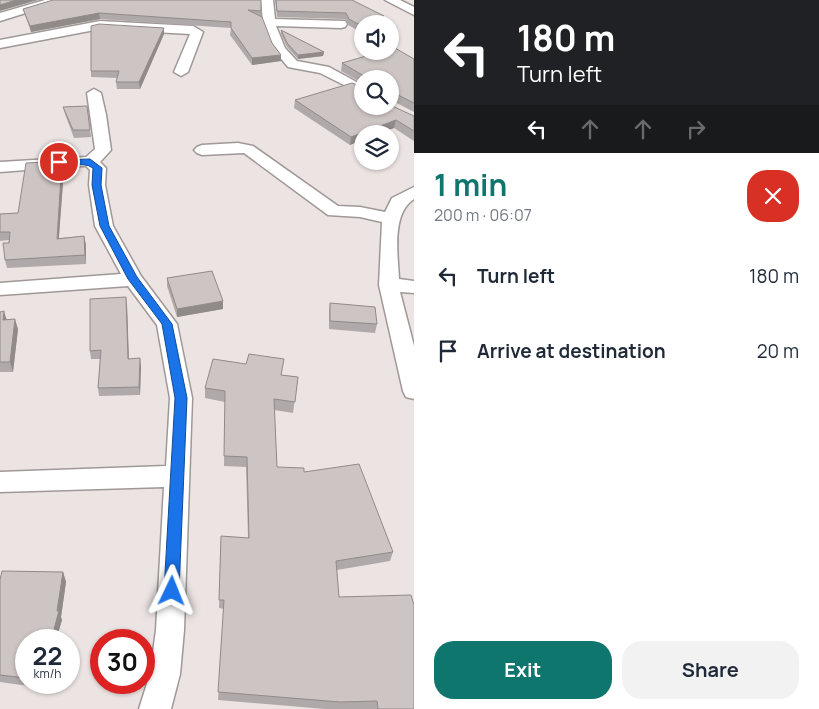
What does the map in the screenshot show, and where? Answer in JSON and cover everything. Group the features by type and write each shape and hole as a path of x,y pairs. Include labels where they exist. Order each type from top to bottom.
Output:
{"street":[{"path":"0,17 57,0"},
{"path":"262,0 279,49 293,64 324,70 354,86"},
{"path":"391,0 414,12"},
{"path":"184,28 187,15"},
{"path":"269,22 342,24"},
{"path":"0,44 100,25 184,28 197,32 181,72"},
{"path":"90,162 103,150 99,115 94,93"},
{"path":"202,150 248,149 334,211 360,212 391,219"},
{"path":"0,167 79,161 90,162 98,168 97,185 104,226 133,279 167,324 181,398 170,630 165,674 154,709"},
{"path":"414,192 398,202 391,219 389,286 414,391"},
{"path":"0,288 133,279"},
{"path":"389,286 414,287"},
{"path":"0,482 177,476"}],"building":[{"path":"0,0 16,0 0,5"},
{"path":"53,0 261,0 261,11 248,10 262,17 272,43 281,55 252,58 231,28 231,22 99,13 30,26 23,9"},
{"path":"276,0 352,0 382,15 354,15 354,22 349,19 346,13 277,11"},
{"path":"99,24 164,28 139,82 116,82 119,71 91,71 91,26"},
{"path":"281,30 324,52 298,55 287,43"},
{"path":"399,50 414,59 414,103 399,96 399,70 354,70 342,63 354,59 399,60"},
{"path":"352,83 354,84 354,115 399,115 399,109 414,116 414,131 396,120 383,125 354,125 354,136 351,137 295,100"},
{"path":"87,106 90,130 73,130 63,107"},
{"path":"62,161 57,239 84,236 85,255 5,260 3,243 9,243 10,232 0,232 0,214 18,213 26,163"},
{"path":"212,271 223,301 177,309 167,278"},
{"path":"126,297 128,359 140,358 139,387 98,388 101,350 90,351 90,299"},
{"path":"330,303 375,307 377,324 330,321"},
{"path":"4,311 3,320 15,319 10,362 0,362 0,312"},
{"path":"249,354 284,359 281,375 298,377 295,402 274,399 277,467 304,468 304,472 359,464 393,552 336,561 339,597 411,595 414,605 414,709 378,709 377,701 340,702 218,692 224,600 219,600 221,536 249,538 247,457 224,456 225,391 205,388 213,359 246,364"},
{"path":"2,571 63,572 57,611 59,611 54,629 15,629 15,677 0,675 0,580"}],"route":[{"path":"59,162 90,162 98,168 97,185 104,226 133,279 167,324 181,398 172,591"}]}
